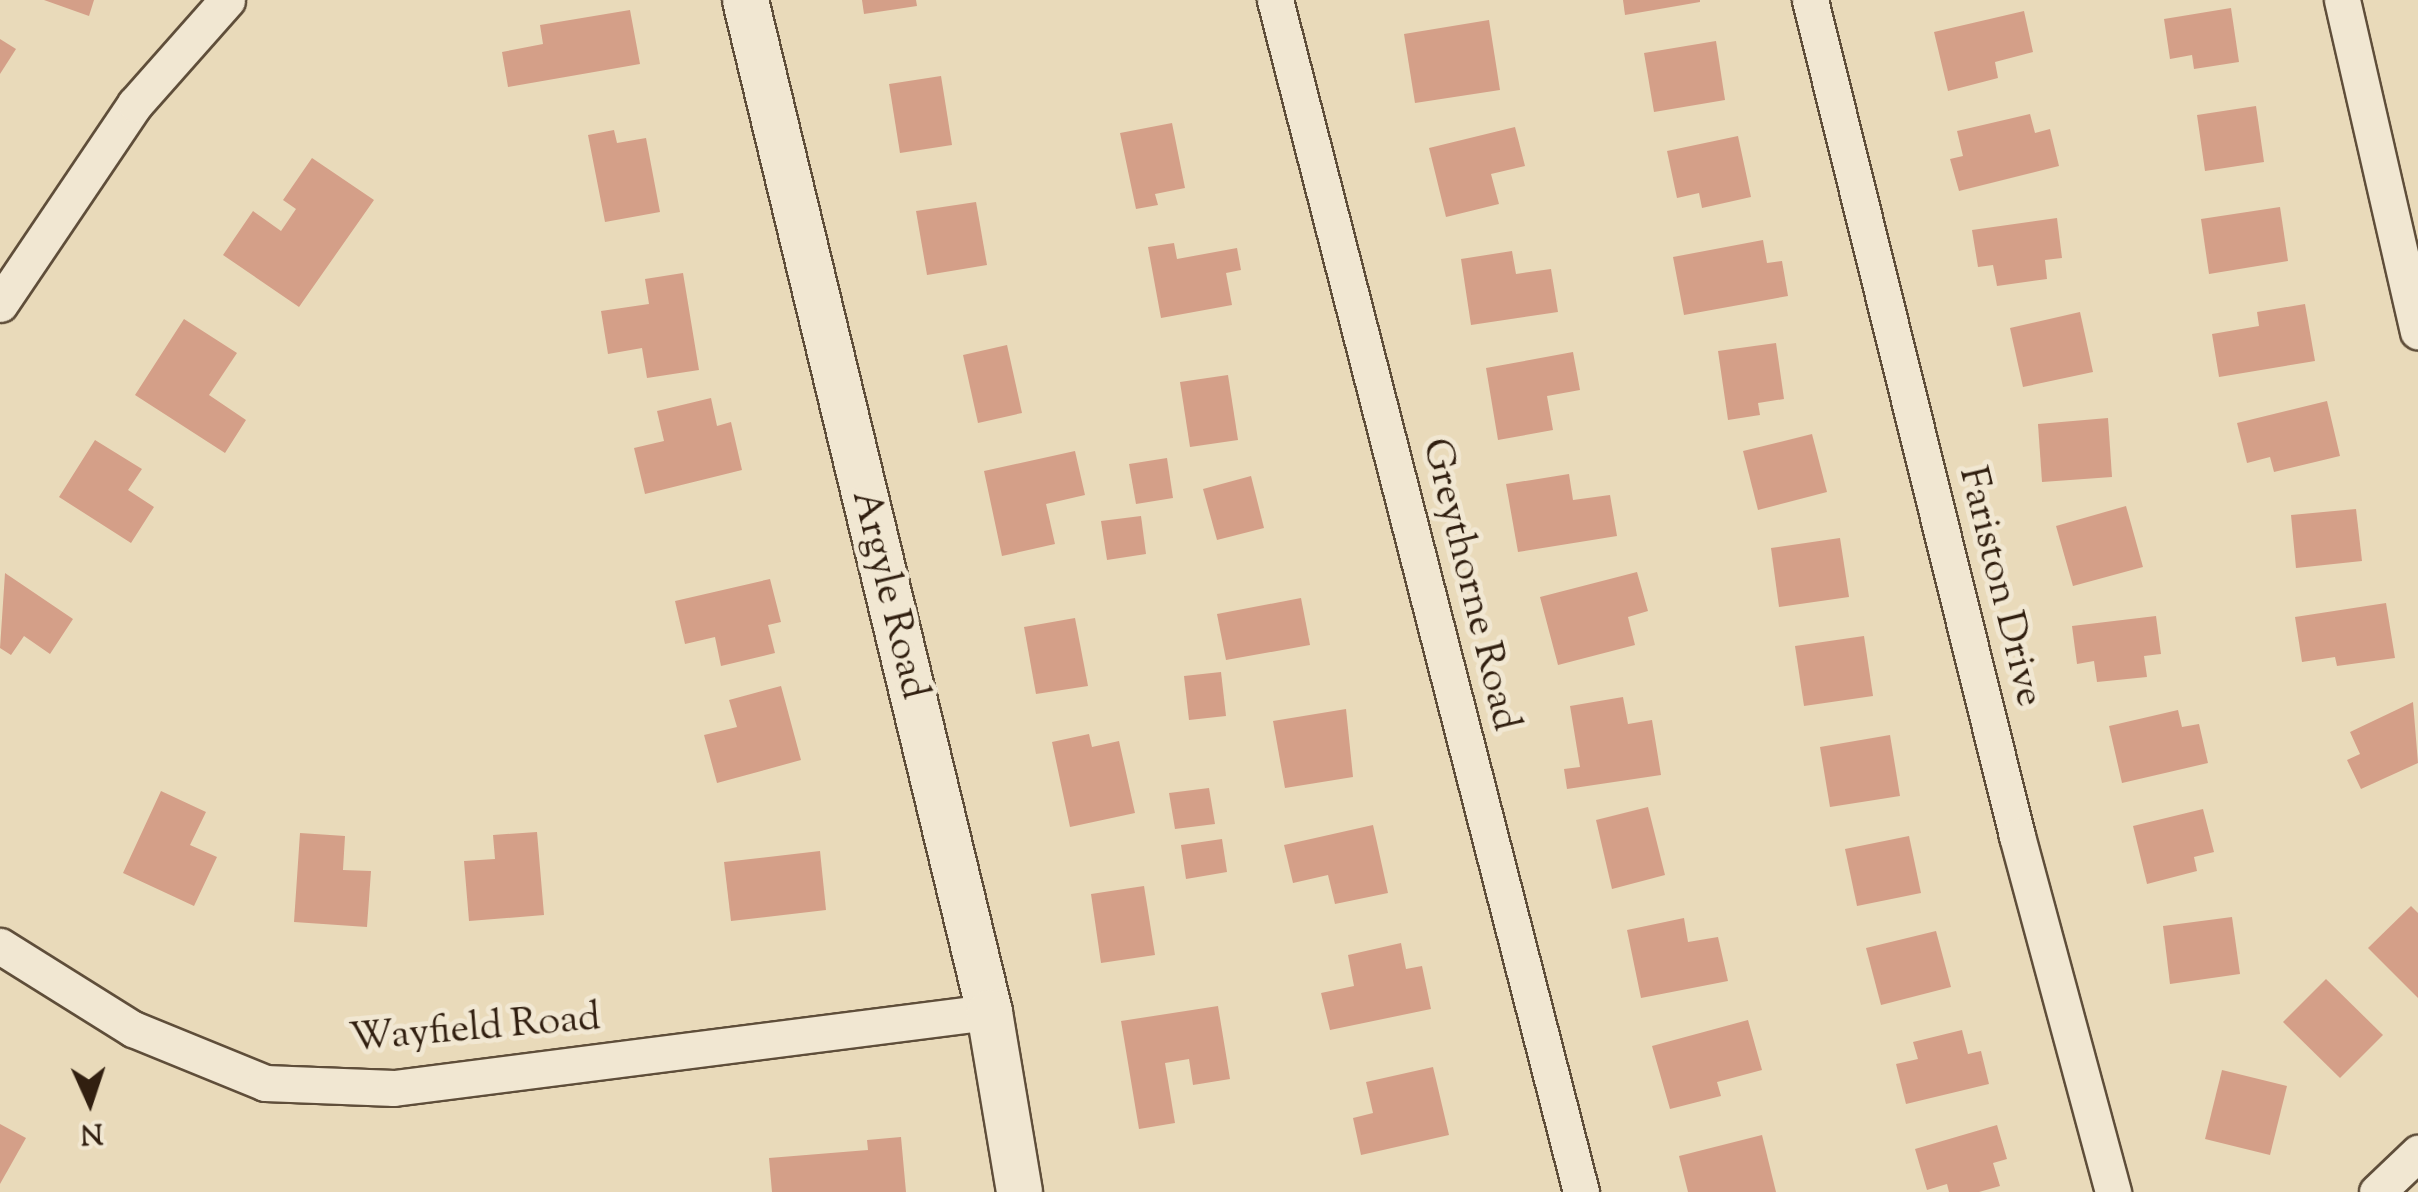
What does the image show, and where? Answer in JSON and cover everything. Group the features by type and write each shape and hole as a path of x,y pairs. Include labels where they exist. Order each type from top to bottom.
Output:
{"street":[{"path":"0,304 136,104 226,0"},
{"name":"Argyle Road","path":"745,0 989,1012 1020,1192"},
{"name":"Greythorne Road","path":"1275,0 1581,1192"},
{"name":"Fariston Drive","path":"1810,0 2017,836 2113,1192"},
{"path":"2342,0 2418,331"},
{"name":"Wayfield Road","path":"0,946 133,1029 265,1083 394,1088 989,1012"},
{"path":"2377,1192 2418,1153"}],"building":[{"path":"44,0 94,0 89,16"},
{"path":"862,0 916,0 917,6 864,14"},
{"path":"1623,0 1700,0 1700,2 1625,15"},
{"path":"2231,8 2239,62 2194,69 2192,55 2170,59 2164,19"},
{"path":"630,10 640,64 508,87 502,52 543,44 540,25"},
{"path":"2024,11 2033,52 1995,62 1998,78 1948,91 1934,32"},
{"path":"1489,20 1500,90 1415,103 1404,34"},
{"path":"0,39 16,49 0,74"},
{"path":"1716,41 1725,100 1654,112 1644,53"},
{"path":"941,76 952,145 900,153 889,84"},
{"path":"2256,106 2264,162 2205,171 2197,115"},
{"path":"2030,114 2035,133 2050,129 2059,166 1959,191 1950,159 1963,156 1957,131"},
{"path":"1172,123 1185,188 1155,194 1158,205 1136,209 1120,133"},
{"path":"1515,127 1525,166 1491,174 1499,204 1446,217 1429,148"},
{"path":"614,130 617,143 646,138 660,212 605,222 588,135"},
{"path":"1738,136 1751,197 1702,208 1699,193 1677,198 1667,151"},
{"path":"312,158 374,200 299,307 223,255 253,211 281,231 296,209 283,200"},
{"path":"976,202 987,265 927,275 916,211"},
{"path":"2280,207 2288,261 2209,274 2201,219"},
{"path":"2057,218 2062,258 2045,260 2047,279 1997,286 1993,265 1978,267 1972,230"},
{"path":"1763,240 1767,263 1782,261 1788,296 1684,315 1673,257"},
{"path":"1174,243 1177,259 1237,248 1241,270 1226,273 1232,305 1161,318 1148,247"},
{"path":"1512,251 1516,274 1551,269 1558,312 1471,325 1461,259"},
{"path":"683,273 699,370 647,378 642,348 608,354 601,311 649,304 645,279"},
{"path":"2305,304 2315,361 2219,377 2212,334 2259,326 2257,312"},
{"path":"2080,312 2093,372 2023,387 2010,328"},
{"path":"184,319 237,353 209,395 246,420 225,453 135,395"},
{"path":"1776,343 1784,399 1758,403 1760,415 1728,420 1718,351"},
{"path":"1007,345 1022,413 978,423 963,355"},
{"path":"1573,352 1580,390 1547,396 1553,430 1498,440 1486,368"},
{"path":"1228,375 1238,440 1190,447 1180,382"},
{"path":"711,398 717,426 731,422 742,470 645,494 634,448 664,441 657,411"},
{"path":"2327,401 2340,456 2274,472 2270,457 2247,463 2237,423"},
{"path":"2108,418 2112,477 2042,482 2038,424"},
{"path":"1812,434 1827,492 1758,510 1743,451"},
{"path":"95,440 142,469 128,490 154,507 131,543 59,497"},
{"path":"1075,451 1085,495 1046,504 1055,544 1002,556 984,471"},
{"path":"1167,458 1173,498 1136,504 1129,464"},
{"path":"1569,474 1573,500 1610,495 1617,536 1518,552 1506,484"},
{"path":"1251,476 1264,528 1217,540 1203,489"},
{"path":"2126,506 2143,567 2073,586 2056,526"},
{"path":"2356,509 2362,561 2296,568 2291,515"},
{"path":"1141,516 1146,554 1107,560 1101,521"},
{"path":"1840,538 1849,597 1779,607 1771,548"},
{"path":"1637,572 1648,611 1628,617 1635,645 1558,665 1540,597"},
{"path":"5,573 73,619 50,654 24,636 11,655 0,648"},
{"path":"770,579 781,622 768,625 775,653 721,666 715,637 685,644 675,601"},
{"path":"1301,598 1310,645 1226,660 1217,614"},
{"path":"2386,603 2395,658 2337,666 2335,657 2302,662 2295,617"},
{"path":"2156,616 2161,654 2144,656 2147,677 2097,682 2094,661 2077,664 2072,626"},
{"path":"1075,618 1088,686 1036,694 1024,627"},
{"path":"1864,636 1873,696 1804,706 1795,646"},
{"path":"1221,672 1226,716 1189,720 1184,676"},
{"path":"781,686 801,760 717,783 704,735 737,727 729,700"},
{"path":"1623,697 1628,724 1652,720 1661,775 1567,789 1564,769 1580,767 1570,706"},
{"path":"2413,702 2418,763 2361,789 2347,760 2360,754 2350,732"},
{"path":"1346,709 1353,777 1285,788 1273,721"},
{"path":"2178,710 2182,727 2199,724 2208,763 2122,783 2109,726"},
{"path":"1089,734 1092,747 1119,741 1135,813 1070,827 1052,742"},
{"path":"1890,735 1900,796 1830,807 1820,747"},
{"path":"1209,788 1215,824 1175,829 1169,793"},
{"path":"161,791 206,812 190,845 217,857 194,906 123,873"},
{"path":"1648,807 1665,875 1612,889 1596,820"},
{"path":"2203,809 2214,852 2194,857 2197,871 2147,884 2133,826"},
{"path":"1373,825 1388,893 1335,904 1328,875 1293,883 1284,845"},
{"path":"537,832 544,915 469,921 464,861 495,859 493,835"},
{"path":"300,833 345,836 343,870 371,871 367,927 294,922"},
{"path":"1909,836 1921,893 1857,906 1845,849"},
{"path":"1222,839 1227,872 1186,879 1181,845"},
{"path":"820,851 826,910 731,921 724,862"},
{"path":"1144,886 1155,955 1101,963 1091,894"},
{"path":"2411,906 2418,913 2418,998 2368,948"},
{"path":"2232,917 2240,974 2170,984 2163,926"},
{"path":"1684,918 1688,942 1718,937 1728,981 1641,998 1627,930"},
{"path":"1936,931 1951,987 1881,1005 1866,948"},
{"path":"1401,943 1406,969 1422,966 1431,1009 1330,1030 1321,993 1354,986 1348,955"},
{"path":"2326,979 2383,1035 2340,1078 2283,1022"},
{"path":"1218,1006 1230,1079 1193,1085 1189,1059 1165,1063 1175,1123 1139,1129 1121,1021"},
{"path":"1748,1020 1762,1070 1717,1082 1721,1096 1670,1109 1652,1046"},
{"path":"1962,1030 1968,1054 1981,1051 1989,1084 1906,1104 1896,1064 1918,1059 1913,1042"},
{"path":"1433,1067 1449,1135 1361,1155 1353,1118 1373,1113 1366,1082"},
{"path":"2222,1070 2287,1086 2270,1155 2205,1139"},
{"path":"0,1124 26,1138 0,1184"},
{"path":"1997,1125 2007,1159 1993,1163 2000,1186 1979,1192 1949,1192 1947,1184 1927,1190 1915,1149"},
{"path":"1762,1135 1776,1192 1688,1192 1679,1156"},
{"path":"901,1137 906,1192 772,1192 769,1158 868,1150 867,1140"}]}
